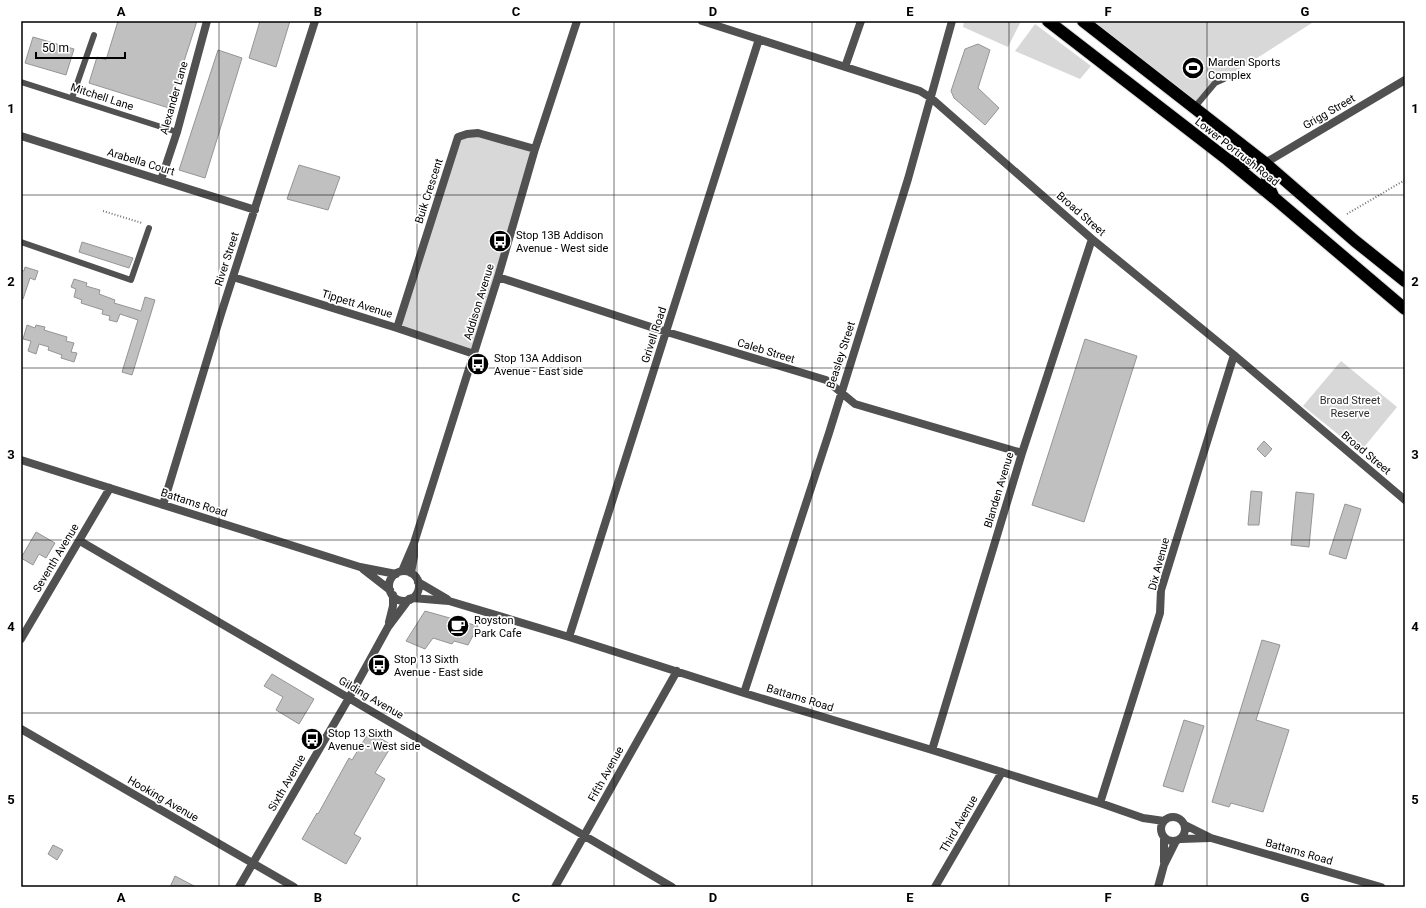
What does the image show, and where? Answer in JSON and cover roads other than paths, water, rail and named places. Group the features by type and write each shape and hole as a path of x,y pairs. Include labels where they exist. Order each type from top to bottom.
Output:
{"highway":[{"name":"Lower Portrush Road","path":"1048,21 1228,160 1405,310"},
{"name":"Lower Portrush Road","path":"1083,21 1265,163 1355,241 1405,281"},
{"path":"1228,160 1245,163 1265,163 1268,185 1273,197"}],"street":[{"name":"Alexander Lane","path":"161,180 177,132 207,21"},
{"name":"River Street","path":"163,505 233,277 315,21"},
{"name":"Addison Avenue","path":"399,572 414,543 498,277 535,149 577,21"},
{"name":"Broad Street","path":"702,21 920,92 931,98 1092,238 1234,355 1405,500"},
{"path":"845,67 861,21"},
{"name":"Beasley Street","path":"744,693 908,180 952,21"},
{"name":"Grivell Road","path":"569,637 759,39"},
{"name":"Grigg Street","path":"1265,163 1405,80"},
{"name":"Buik Crescent","path":"397,328 458,138 467,134 478,133 535,149"},
{"name":"Arabella Court","path":"21,136 255,210"},
{"name":"Blanden Avenue","path":"932,750 1022,453 1092,238"},
{"name":"Tippett Avenue","path":"233,277 397,328 474,354"},
{"name":"Caleb Street","path":"498,277 667,332 826,380 856,404 1022,453"},
{"name":"Dix Avenue","path":"1100,803 1160,613 1161,590 1234,355"},
{"name":"Battams Road","path":"21,460 360,567 399,572"},
{"name":"Seventh Avenue","path":"21,639 110,488"},
{"name":"Gilding Avenue","path":"80,541 672,887"},
{"name":"Addison Avenue","path":"411,573 414,556 414,543"},
{"name":"Battams Road","path":"360,567 392,593"},
{"path":"399,572 411,573 418,582 418,591 411,599 405,601 398,600 392,593 390,582 399,572"},
{"name":"Battams Road","path":"418,582 449,601"},
{"name":"Sixth Avenue","path":"388,627 393,606 392,593"},
{"name":"Battams Road","path":"411,599 449,601 932,750 1143,818 1164,821"},
{"name":"Sixth Avenue","path":"239,887 349,698 388,627 411,599"},
{"name":"Fifth Avenue","path":"555,887 677,671"},
{"name":"Hooking Avenue","path":"21,729 294,887"},
{"name":"Third Avenue","path":"935,887 1002,772"},
{"path":"1158,887 1164,865 1178,840 1185,832 1185,825 1182,819 1178,817 1172,816 1167,818 1161,825 1163,834 1164,865"},
{"name":"Battams Road","path":"1143,818 1163,834"},
{"name":"Battams Road","path":"1185,825 1211,838 1381,887"},
{"path":"1163,834 1169,841 1178,840"},
{"name":"Battams Road","path":"1178,840 1211,838"}],"lane":[{"path":"72,98 94,35"},
{"path":"1194,108 1214,83 1224,79"},
{"name":"Mitchell Lane","path":"21,82 177,132"},
{"path":"21,242 131,280 146,226"}],"place":[{"name":"Marden Sports Complex","path":"1193,68"},
{"name":"Stop 13B Addison Avenue - West side","path":"500,241"},
{"name":"Stop 13A Addison Avenue - East side","path":"478,364"},
{"name":"Royston Park Cafe","path":"458,626"},
{"name":"Stop 13 Sixth Avenue - East side","path":"379,665"},
{"name":"Stop 13 Sixth Avenue - West side","path":"312,739"}],"park label":[{"name":"Broad Street Reserve","path":"1350,406"}]}
